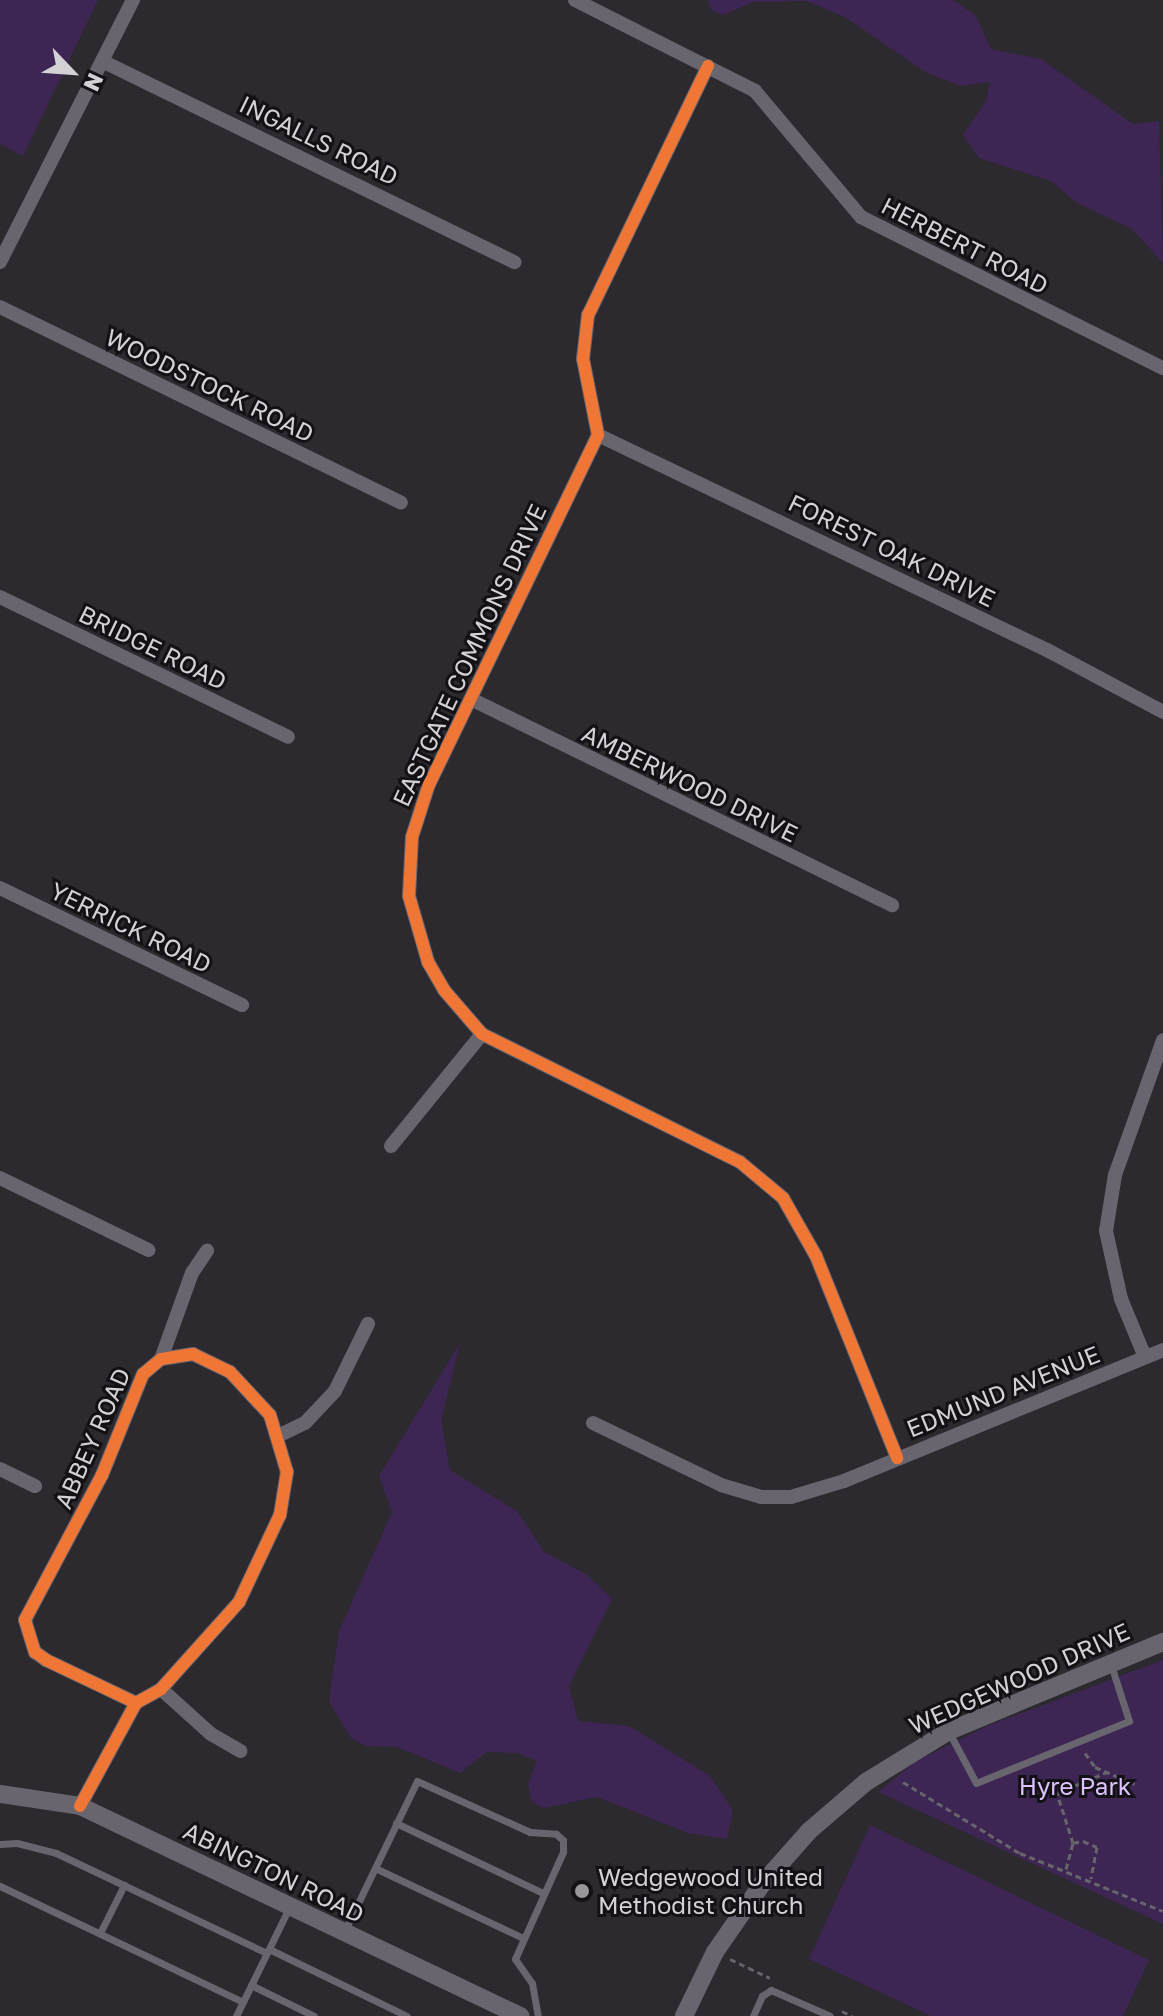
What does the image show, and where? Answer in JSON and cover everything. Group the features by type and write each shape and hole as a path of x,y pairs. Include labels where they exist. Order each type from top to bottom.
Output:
{"street":[{"path":"0,262 133,0"},
{"name":"HERBERT ROAD","path":"575,0 755,91 861,217 1163,368"},
{"name":"INGALLS ROAD","path":"102,61 515,262"},
{"path":"598,435 583,359 588,315 708,66"},
{"name":"WOODSTOCK ROAD","path":"0,307 401,503"},
{"name":"EASTGATE COMMONS DRIVE","path":"598,435 419,810 408,865 409,896 428,962 482,1034 740,1162 773,1187 801,1224 816,1256 897,1458"},
{"name":"FOREST OAK DRIVE","path":"598,435 1047,650 1163,712"},
{"name":"BRIDGE ROAD","path":"0,597 288,737"},
{"name":"AMBERWOOD DRIVE","path":"471,699 892,905"},
{"name":"YERRICK ROAD","path":"0,888 242,1005"},
{"path":"391,1146 482,1034"},
{"path":"1145,1357 1111,1264 1108,1201 1163,1040"},
{"path":"0,1178 148,1250"},
{"path":"161,1359 192,1273 207,1251"},
{"path":"280,1435 305,1423 335,1391 368,1324"},
{"name":"EDMUND AVENUE","path":"593,1423 721,1485 761,1497 808,1494 1163,1350"},
{"name":"ABBEY ROAD","path":"193,1354 219,1364 262,1403 280,1435 286,1487 259,1566 213,1635 161,1689 136,1703 35,1652 25,1620 102,1475 136,1386 161,1359 193,1354"},
{"path":"0,1469 35,1486"},
{"name":"WEDGEWOOD DRIVE","path":"684,2016 715,1952 762,1884 809,1831 881,1772 949,1731 1163,1642"},
{"path":"161,1689 188,1716 241,1751"},
{"path":"80,1806 136,1703"},
{"name":"ABINGTON ROAD","path":"0,1794 80,1806 514,2015"}],"lane":[{"path":"949,1731 976,1783 1129,1721 1111,1663"},
{"path":"343,1932 417,1781 530,1832 556,1834 563,1840 563,1852 521,1937 515,1959 532,1983 538,2016"},
{"path":"396,1823 543,1893"},
{"path":"0,1844 41,1848 407,2016"},
{"path":"375,1868 521,1937"},
{"path":"100,1933 124,1885"},
{"path":"0,1886 243,2002"},
{"path":"236,2016 290,1906"},
{"path":"251,1985 314,2016"},
{"path":"753,2016 762,1996 771,1990 830,2016"}],"path":[{"path":"1077,1742 1107,1772 1135,1784"},
{"path":"881,1772 936,1798 976,1830 1020,1853 1091,1878 1163,1911"},
{"path":"1066,1869 1073,1843 1057,1793 1107,1772"},
{"path":"1073,1843 1083,1841 1097,1847 1091,1878"}],"green space":[{"path":"0,0 98,0 23,156 0,144"},
{"path":"708,0 954,0 976,16 991,49 1041,59 1133,124 1159,121 1163,263 1132,229 1077,203 1051,181 979,158 963,135 986,101 990,82 960,86 925,72 845,17 806,1 753,2 723,15 711,10"},
{"path":"460,1343 441,1421 450,1470 517,1511 544,1552 586,1574 612,1599 569,1686 578,1721 629,1726 709,1775 733,1810 727,1839 688,1833 597,1797 543,1808 532,1802 528,1784 537,1761 517,1753 487,1752 460,1773 397,1747 366,1746 351,1738 329,1701 339,1631 392,1512 379,1476"},
{"name":"Hyre Park","path":"1163,1660 1163,1924 878,1792 916,1761 987,1726"},
{"path":"870,1825 1149,1960 1123,2016 931,2016 809,1959"}],"cycle path":[{"path":"708,66 588,315 583,359 598,435 429,784 412,837 409,896 428,962 444,990 482,1034 740,1162 783,1198 816,1256 897,1458"},
{"path":"80,1806 136,1703 161,1689 239,1602 280,1515 287,1472 270,1415 230,1372 193,1354 161,1359 143,1374 102,1475 25,1620 35,1652 136,1703"}],"place":[{"name":"Wedgewood United Methodist Church","path":"582,1891"}]}
